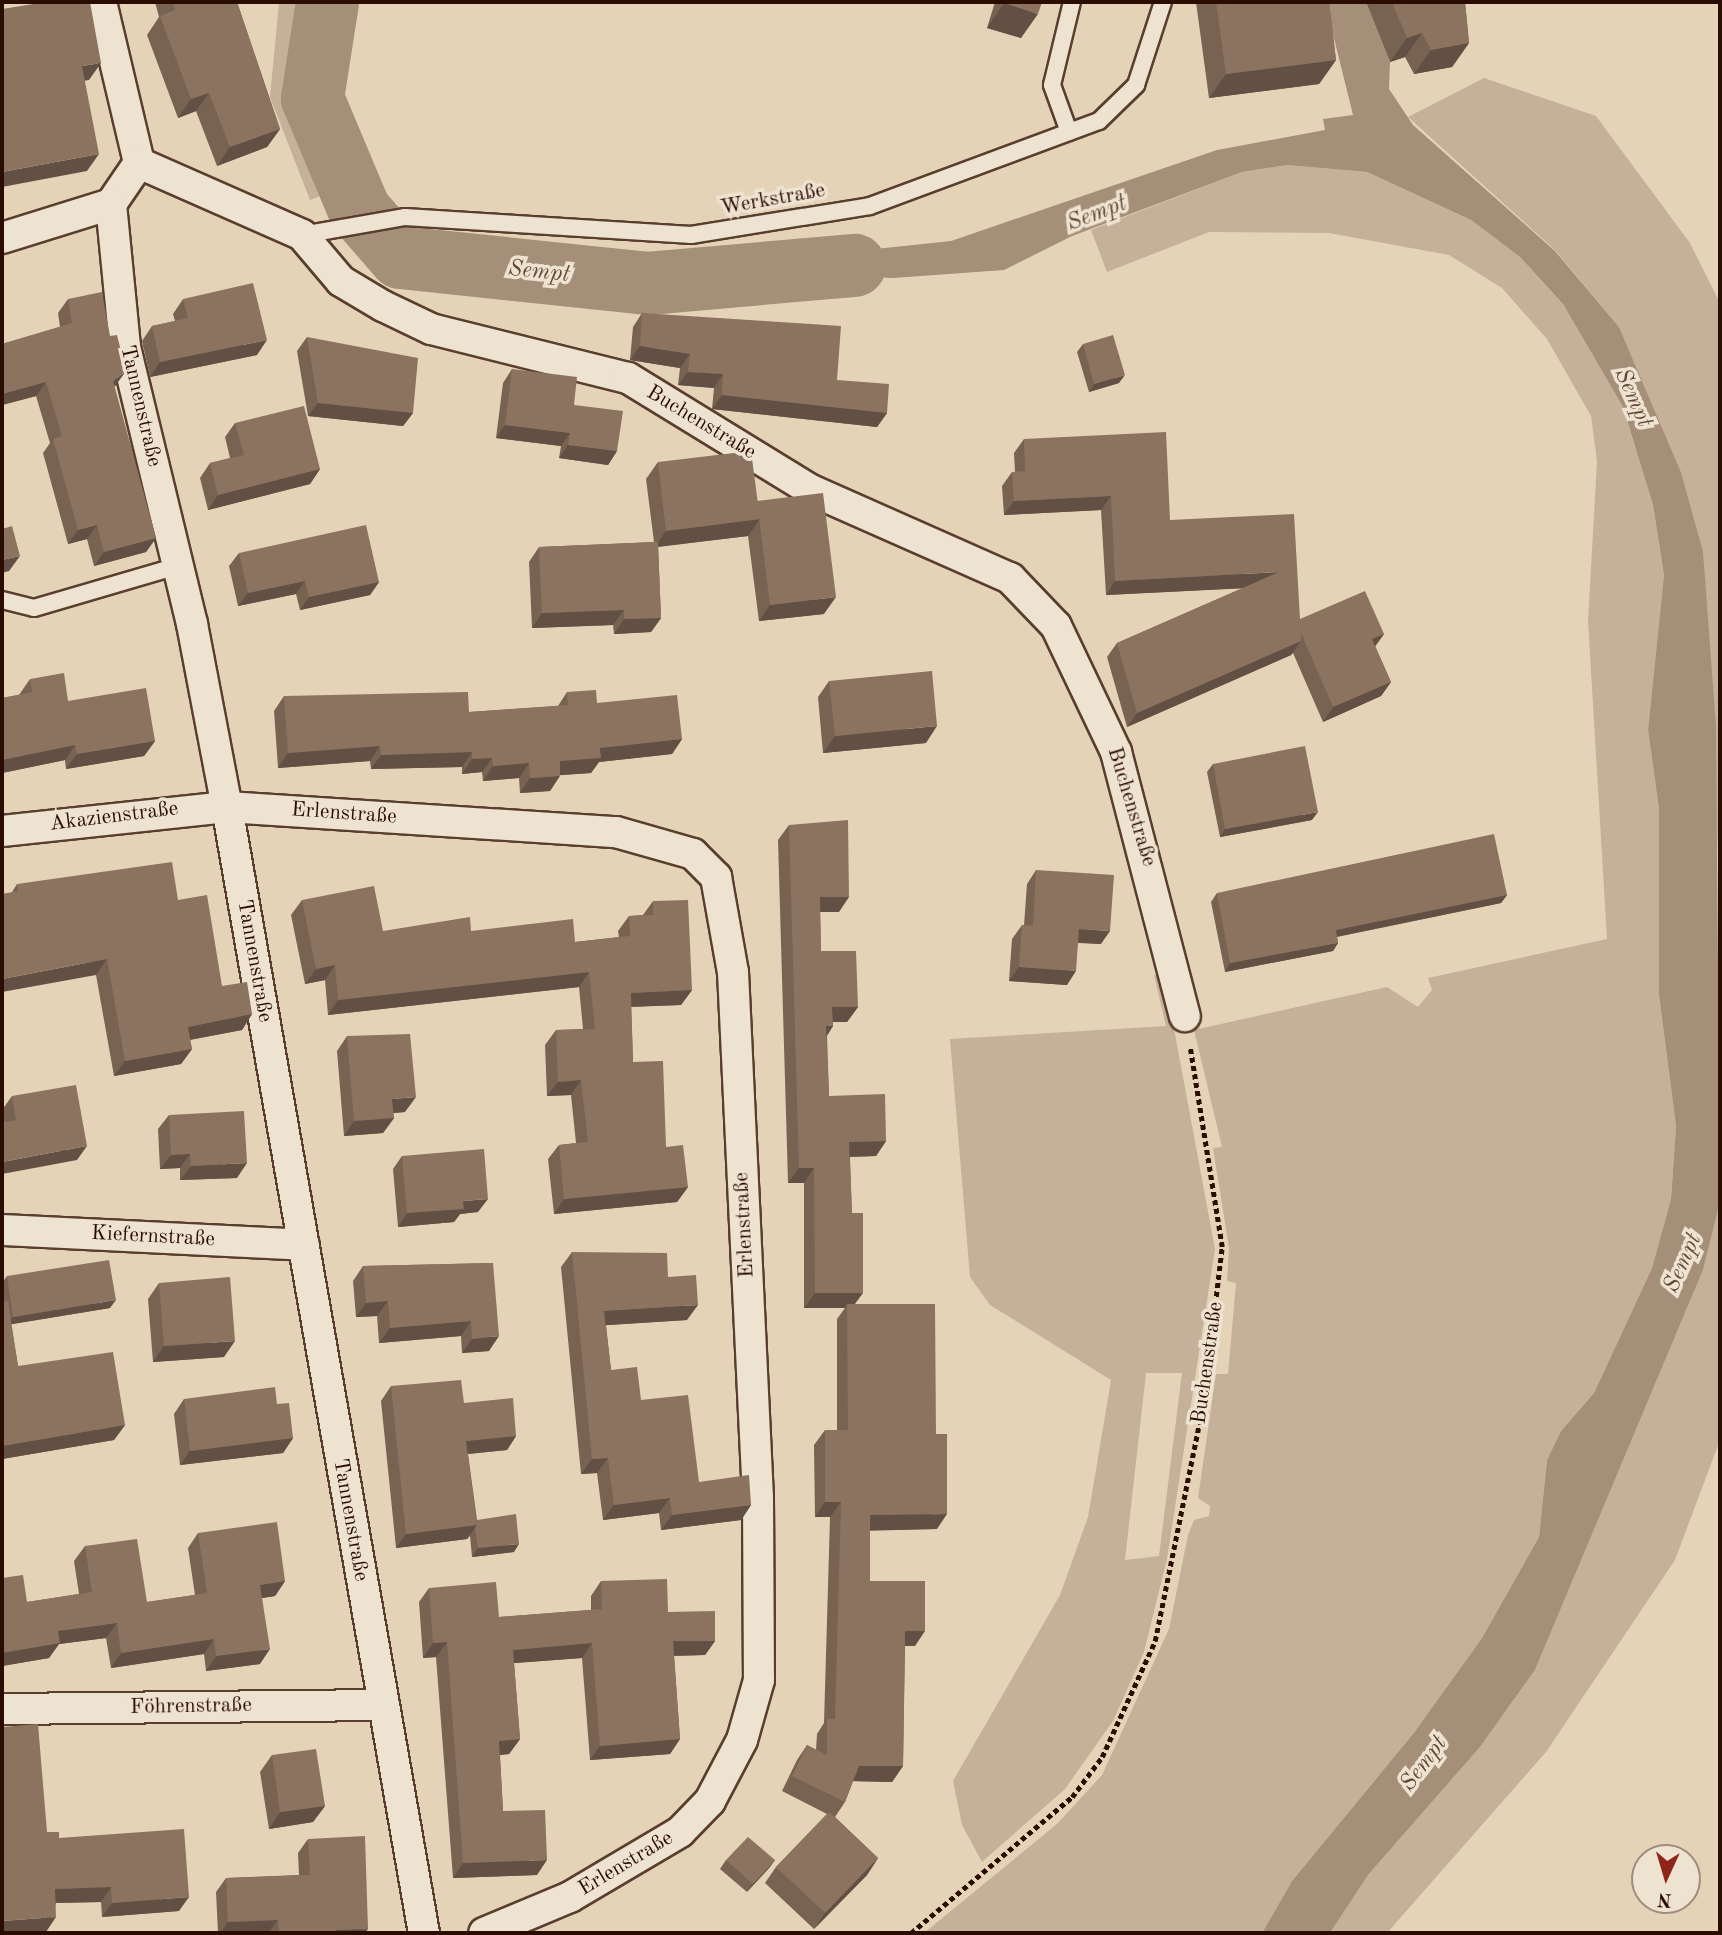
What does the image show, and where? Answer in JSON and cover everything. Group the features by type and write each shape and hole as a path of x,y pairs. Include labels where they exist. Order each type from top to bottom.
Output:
{"street":[{"path":"2,238 111,204 139,163 101,2"},
{"name":"Buchenstraße","path":"139,163 302,235 341,281 383,306 431,329 628,378 811,490 1010,578 1056,626 1116,752 1185,1016"},
{"name":"Tannenstraße","path":"111,204 125,347 178,566 227,807 381,1704 424,1933"},
{"name":"Akazienstraße","path":"2,831 227,807"},
{"name":"Erlenstraße","path":"227,807 616,832 693,854 716,877 733,972 758,1498 759,1680 736,1753 710,1801 680,1832 570,1897 484,1933"},
{"name":"Kiefernstraße","path":"2,1230 304,1245"},
{"name":"Föhrenstraße","path":"2,1709 381,1704"}],"lane":[{"path":"1069,132 1052,85 1072,2"},
{"name":"Werkstraße","path":"302,235 405,217 691,236 870,206 1099,121 1136,85 1163,2"},
{"path":"2,600 34,608 178,566"}],"path":[{"name":"Buchenstraße","path":"911,1933 1072,1797 1102,1757 1155,1641 1199,1432 1222,1247 1185,1016"}],"shaded area":[{"path":"279,2 357,2 338,70 350,126 386,193 359,181 310,200 270,97"},
{"path":"1484,78 1596,116 1690,243 1720,303 1720,892 1703,551 1681,472 1619,327 1555,250 1408,117"},
{"path":"1287,165 1367,172 1471,220 1520,257 1563,304 1623,407 1653,505 1664,575 1648,730 1659,809 1659,995 1676,1126 1671,1199 1652,1268 1594,1393 1561,1431 1547,1460 1539,1537 1482,1638 1413,1734 1292,1881 1262,1933 924,1933 1057,1824 1102,1775 1169,1629 1188,1535 1194,1520 1209,1516 1210,1506 1198,1498 1216,1374 1228,1374 1236,1283 1227,1281 1229,1248 1213,1148 1222,1147 1194,1030 1387,987 1418,1007 1432,990 1428,978 1607,939 1588,621 1597,461 1591,416 1547,339 1502,288 1449,255 1329,233 1209,232 1107,272 1091,230 1242,172"},
{"path":"1154,975 1160,975 1175,1034 1215,1249 1167,1559 1144,1652 1113,1721 1065,1789 982,1862 962,1825 953,1781 1060,1595 1088,1517 1111,1380 990,1305 970,1277 950,1039 1166,1026","holes":["1146,1373 1182,1373 1159,1556 1125,1560"]},
{"path":"1720,1202 1720,1440 1675,1560 1546,1752 1387,1933 1330,1933 1368,1875 1480,1747 1535,1670 1703,1270"}],"water":[{"path":"1325,2 1366,2 1390,62 1389,89 1413,125 1555,251 1619,327 1681,472 1703,551 1716,726 1720,1202 1703,1270 1535,1670 1480,1747 1368,1875 1330,1933 1262,1933 1292,1881 1413,1734 1482,1638 1539,1537 1547,1460 1561,1431 1594,1393 1652,1268 1671,1199 1676,1126 1659,995 1659,809 1648,730 1664,575 1653,505 1623,407 1563,304 1520,257 1471,220 1367,172 1287,165 1242,172 1072,236 1004,270 893,278 766,273 800,257 951,241 1217,150 1325,130 1323,119 1353,115"}],"building":[{"path":"46,2 90,2 101,63 82,66 99,154 2,172 2,9"},
{"path":"173,2 237,2 280,129 230,147 209,93 191,99 160,16 175,10"},
{"path":"1004,2 1042,2 1038,14"},
{"path":"1216,2 1329,2 1336,60 1226,74"},
{"path":"1392,2 1465,2 1469,43 1431,50 1422,33 1407,38"},
{"path":"253,283 267,340 160,362 152,326 188,318 183,299"},
{"path":"102,292 110,336 117,335 126,371 113,381 156,538 104,552 97,525 78,530 53,439 62,436 46,382 2,394 2,344 72,323 68,299"},
{"path":"642,313 841,326 837,380 889,384 887,413 722,395 723,374 688,372 690,354 640,346"},
{"path":"1113,335 1125,375 1094,384 1083,344"},
{"path":"307,337 418,358 413,413 318,403"},
{"path":"512,369 577,377 574,405 623,411 617,451 568,445 570,433 505,425"},
{"path":"304,406 320,469 218,495 210,463 244,455 235,423"},
{"path":"1166,432 1170,520 1294,514 1300,619 1365,591 1384,634 1372,639 1391,682 1333,707 1301,633 1301,641 1137,713 1117,643 1279,572 1115,581 1111,496 1014,501 1012,472 1025,471 1024,439"},
{"path":"751,451 760,519 666,531 658,462"},
{"path":"823,493 836,597 770,605 757,501"},
{"path":"366,525 379,582 309,597 305,581 248,593 239,553"},
{"path":"12,526 20,556 2,560 2,529"},
{"path":"658,542 661,618 624,619 624,610 542,613 539,547"},
{"path":"932,671 937,726 835,736 829,681"},
{"path":"64,673 68,701 146,688 155,741 77,754 75,745 2,760 2,698 32,692 30,679"},
{"path":"596,690 597,703 677,695 682,739 600,748 601,758 560,761 560,776 530,778 529,763 493,766 492,758 472,759 472,752 381,755 380,746 288,753 284,696 468,692 469,712 568,705 567,692"},
{"path":"1305,746 1318,812 1225,829 1213,764"},
{"path":"848,820 849,897 820,897 821,951 856,951 858,1007 832,1007 833,1026 826,1026 829,1096 885,1094 886,1141 849,1142 852,1213 863,1213 863,1293 815,1293 814,1168 799,1168 789,825"},
{"path":"1494,834 1507,895 1336,930 1338,943 1230,963 1217,893"},
{"path":"172,862 178,900 207,895 222,986 247,982 252,1014 188,1027 192,1049 125,1061 107,959 2,979 2,894 18,891 17,884"},
{"path":"1036,870 1114,875 1110,931 1079,929 1076,971 1019,967 1022,925 1033,926"},
{"path":"374,886 383,931 470,917 471,931 573,919 575,942 630,936 629,916 653,915 653,901 688,900 692,990 631,993 633,1062 663,1061 666,1147 683,1145 688,1187 564,1199 559,1145 588,1142 581,1080 558,1082 556,1030 595,1029 589,972 338,1000 335,965 316,969 302,900"},
{"path":"410,1034 416,1097 392,1099 394,1118 354,1121 347,1036"},
{"path":"76,1085 87,1146 2,1162 2,1123 16,1120 12,1096"},
{"path":"244,1111 247,1163 191,1166 190,1154 171,1155 169,1115"},
{"path":"484,1149 488,1199 463,1201 464,1209 407,1213 402,1156"},
{"path":"572,1252 667,1253 668,1277 696,1275 698,1305 604,1311 611,1370 637,1367 641,1400 688,1395 699,1482 749,1475 751,1505 672,1515 670,1498 614,1505 608,1458 592,1459"},
{"path":"109,1260 116,1300 13,1317 7,1276"},
{"path":"493,1263 499,1336 472,1339 471,1321 390,1328 388,1301 366,1303 363,1266"},
{"path":"230,1277 235,1341 164,1346 159,1283"},
{"path":"8,1301 18,1366 113,1352 125,1425 2,1446 2,1302"},
{"path":"847,1304 935,1304 936,1434 947,1434 947,1514 870,1515 870,1581 925,1581 925,1631 905,1631 903,1766 859,1766 845,1802 792,1776 807,1745 827,1755 827,1719 835,1719 841,1502 825,1502 825,1430 848,1430"},
{"path":"461,1380 464,1403 513,1398 516,1436 466,1441 477,1525 406,1534 391,1386"},
{"path":"275,1387 277,1404 289,1403 293,1438 190,1451 184,1399"},
{"path":"516,1514 519,1544 478,1548 475,1528 477,1520"},
{"path":"277,1522 285,1581 260,1585 270,1649 216,1656 214,1639 121,1653 117,1623 58,1631 60,1643 2,1653 2,1578 23,1575 27,1602 92,1592 85,1546 137,1539 147,1602 207,1593 198,1533"},
{"path":"667,1579 668,1612 715,1611 715,1641 673,1641 680,1739 600,1746 592,1643 513,1650 520,1739 499,1741 503,1811 545,1810 547,1860 463,1863 447,1642 433,1643 429,1588 496,1582 499,1617 602,1609 601,1581"},
{"path":"38,1724 47,1832 59,1832 59,1838 184,1829 189,1897 112,1903 111,1887 55,1889 56,1917 2,1921 2,1727"},
{"path":"316,1749 325,1806 280,1812 272,1755"},
{"path":"829,1812 878,1858 825,1913 776,1867"},
{"path":"365,1836 368,1929 336,1930 336,1933 279,1933 278,1920 228,1922 226,1878 310,1875 308,1839"},
{"path":"748,1837 775,1860 753,1884 726,1860"}],"waterway":[{"name":"Sempt","path":"327,2 312,98 359,210 400,257 647,283 854,265"}]}
